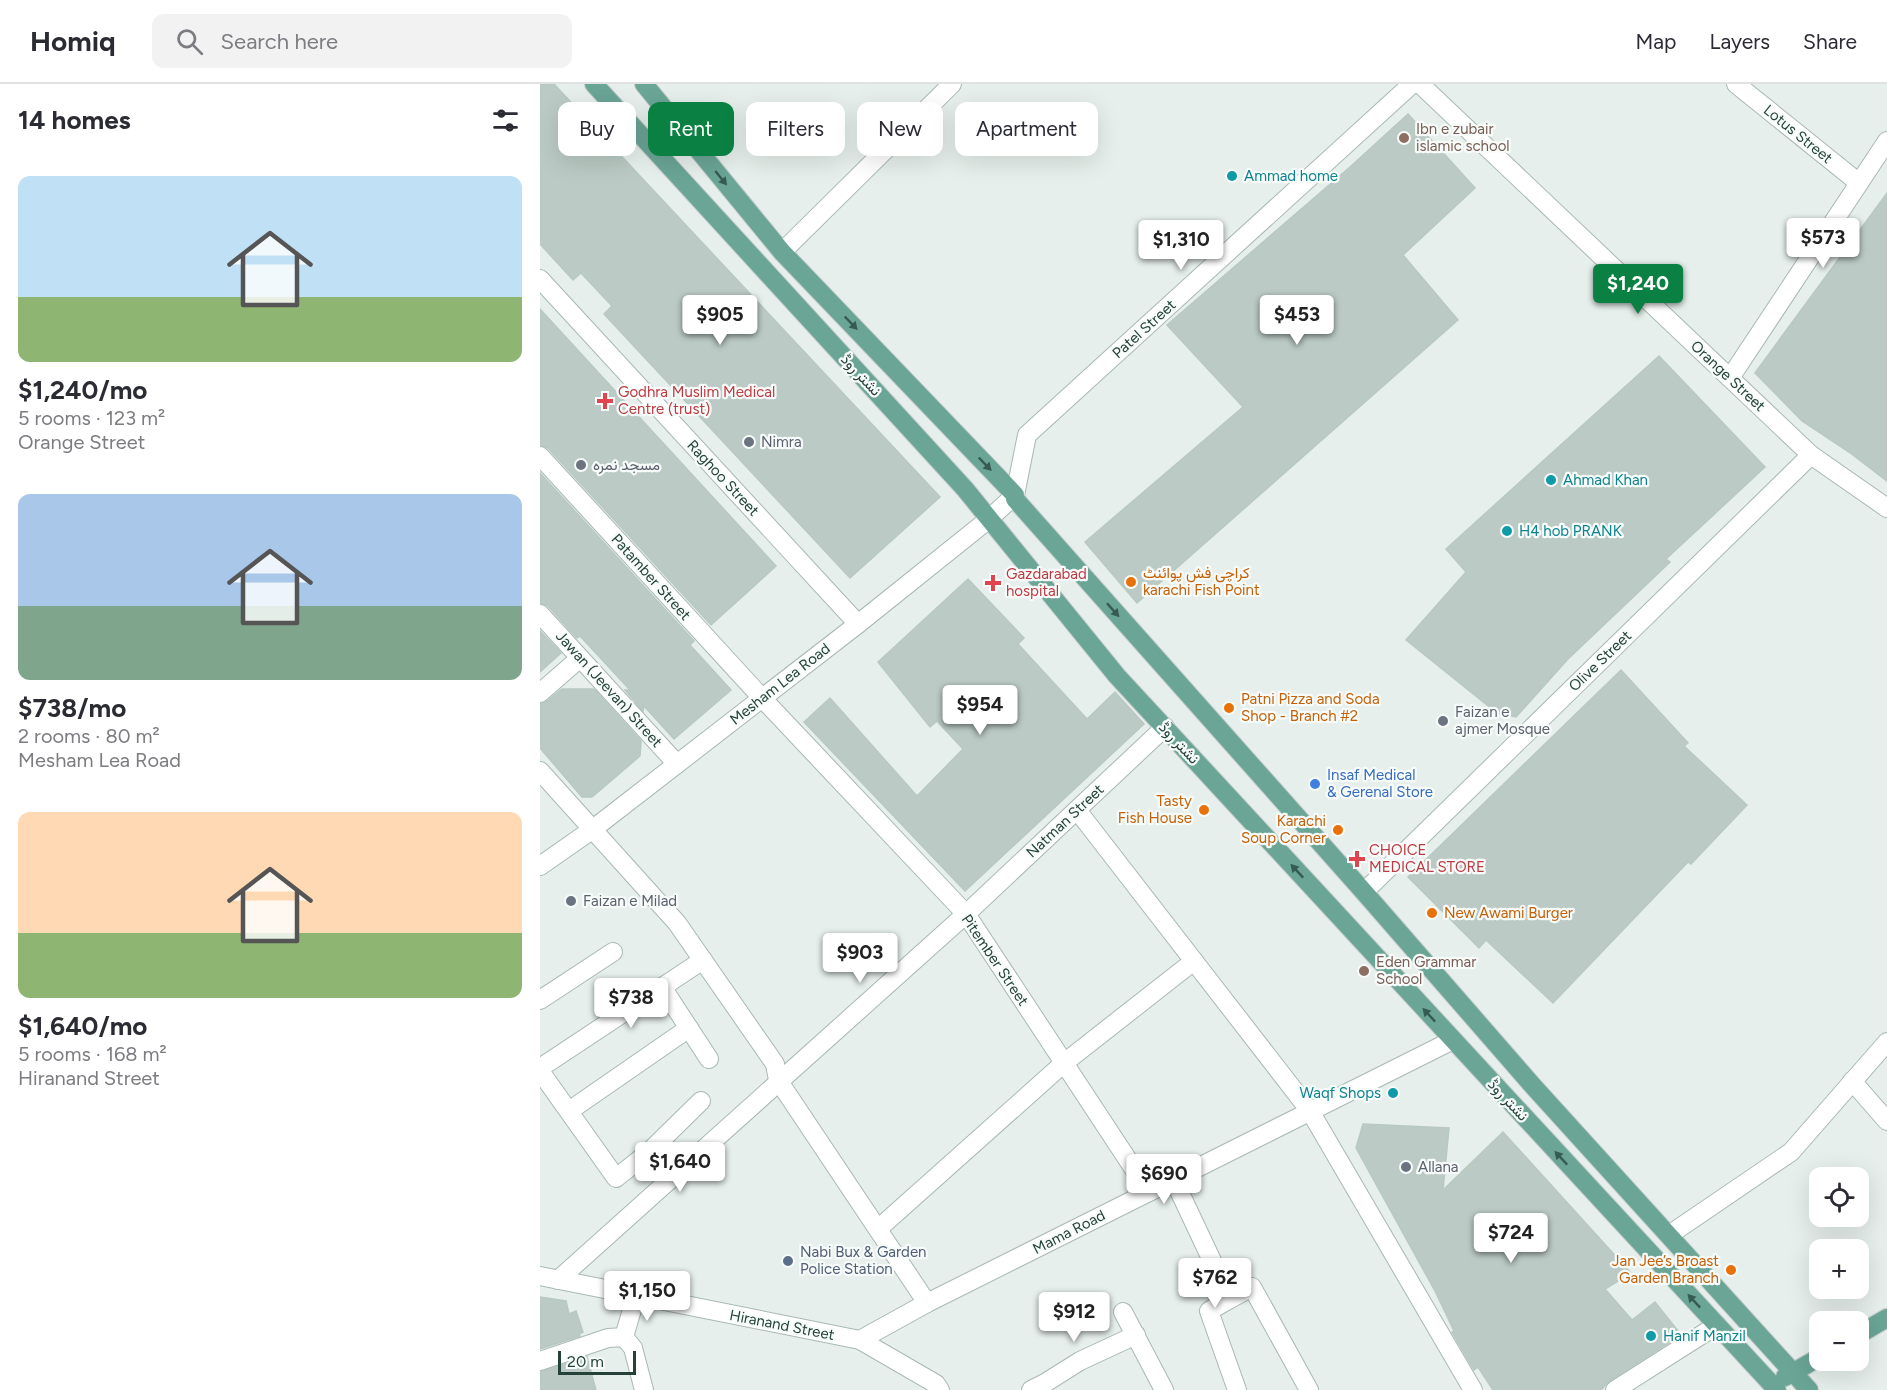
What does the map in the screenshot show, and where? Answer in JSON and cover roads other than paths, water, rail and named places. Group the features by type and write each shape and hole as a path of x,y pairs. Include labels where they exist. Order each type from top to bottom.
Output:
{"main road":[{"name":"نشتر روڈ","path":"594,84 965,489 1117,676 1774,1387"},
{"name":"نشتر روڈ","path":"644,84 782,252 1015,495 1015,499 1533,1086 1809,1390"},
{"path":"1869,1329 1887,1318"},
{"path":"1774,1387 1809,1363"}],"street":[{"path":"782,252 952,84"},
{"name":"Patel Street","path":"1015,495 1027,435 1412,84"},
{"name":"Orange Street","path":"1420,84 1811,455 1887,508"},
{"name":"Lotus Street","path":"1736,84 1859,183"},
{"path":"1730,378 1887,141"},
{"name":"Raghoo Street","path":"540,279 858,624"},
{"name":"Olive Street","path":"1364,892 1811,455"},
{"name":"Patamber Street","path":"540,456 762,698"},
{"name":"Mesham Lea Road","path":"540,866 593,829 858,624 989,519 1015,495"},
{"name":"Jawan (Jeevan) Street","path":"540,614 677,764"},
{"path":"540,693 580,658"},
{"name":"Pitember Street","path":"762,698 966,914 1149,1192"},
{"name":"Natman Street","path":"558,1280 778,1080 966,914 1165,727"},
{"path":"540,771 677,923 775,1064 778,1080 927,1303"},
{"path":"1077,810 1311,1111 1473,1390"},
{"path":"540,1000 613,951"},
{"path":"701,1101 649,1152 616,1178 540,1069 703,960"},
{"path":"878,1229 1064,1063 1194,961"},
{"path":"662,987 709,1059"},
{"path":"569,1111 689,1028"},
{"name":"Mama Road","path":"860,1340 927,1303 1453,1040"},
{"path":"1669,1235 1791,1152 1887,1041"},
{"path":"1852,1081 1887,1121"},
{"path":"1174,1180 1230,1299"},
{"name":"Hiranand Street","path":"540,1276 860,1340 936,1384 940,1390"},
{"path":"1237,1390 1209,1311 1252,1287 1309,1390"},
{"path":"624,1337 636,1296"},
{"path":"1124,1312 1164,1390"},
{"path":"1615,1390 1717,1325"},
{"path":"1031,1390 1080,1361 1136,1335"},
{"path":"540,1361 608,1338 624,1337"},
{"path":"624,1337 633,1348 644,1390"}],"place":[{"name":"Ibn e zubair islamic school","path":"1404,138"},
{"name":"Ammad home","path":"1232,176"},
{"name":"Godhra Muslim Medical Centre (trust)","path":"605,401"},
{"name":"Nimra","path":"749,442"},
{"name":"مسجد نمرہ","path":"581,465"},
{"name":"Ahmad Khan","path":"1551,480"},
{"name":"H4 hob PRANK","path":"1507,531"},
{"name":"کراچی فش پوائنٹ karachi Fish Point","path":"1131,582"},
{"name":"Gazdarabad hospital","path":"993,583"},
{"name":"Patni Pizza and Soda Shop - Branch #2","path":"1229,708"},
{"name":"Faizan e ajmer Mosque","path":"1443,721"},
{"name":"Insaf Medical & Gerenal Store","path":"1315,784"},
{"name":"Tasty Fish House","path":"1204,810"},
{"name":"Karachi Soup Corner","path":"1338,830"},
{"name":"CHOICE MEDICAL STORE","path":"1357,859"},
{"name":"Faizan e Milad","path":"571,901"},
{"name":"New Awami Burger","path":"1432,913"},
{"name":"Eden Grammar School","path":"1364,971"},
{"name":"Waqf Shops","path":"1393,1093"},
{"name":"Allana","path":"1406,1167"},
{"name":"Nabi Bux & Garden Police Station","path":"788,1261"},
{"name":"Jan Jee’s Broast Garden Branch","path":"1731,1270"},
{"name":"Hanif Manzil","path":"1651,1336"}]}
